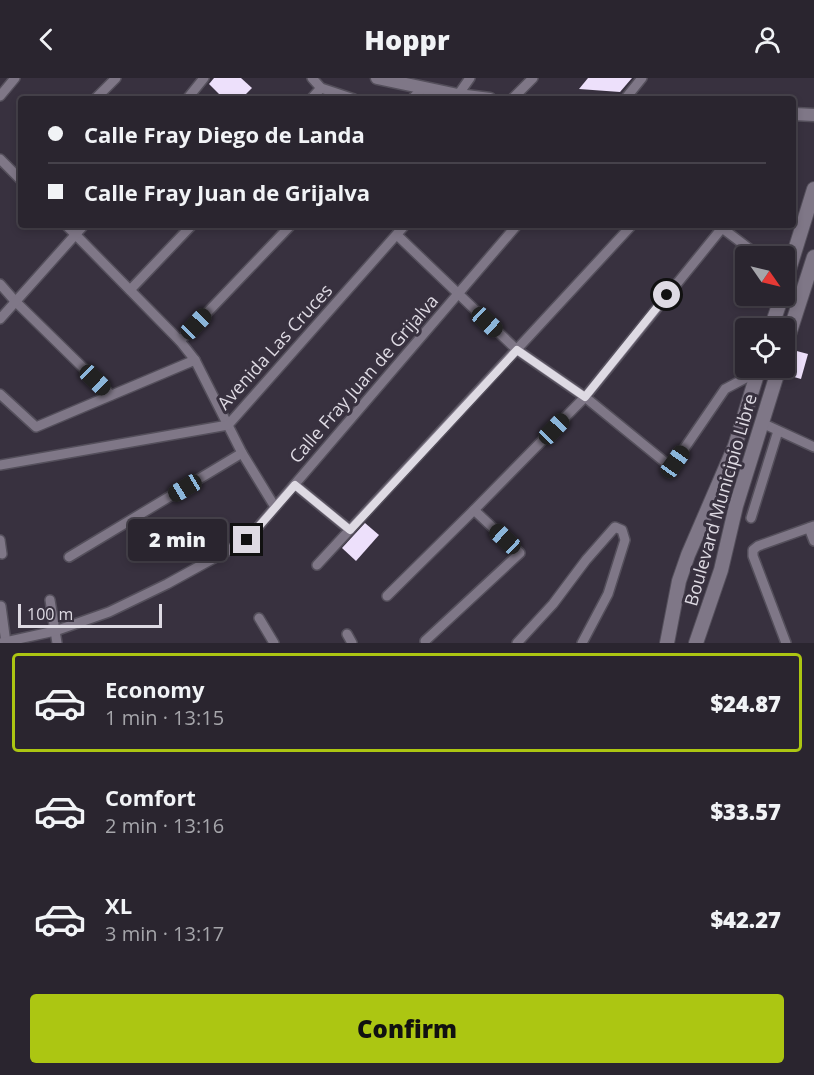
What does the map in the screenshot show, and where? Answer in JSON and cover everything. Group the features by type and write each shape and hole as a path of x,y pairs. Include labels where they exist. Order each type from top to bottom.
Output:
{"main road":[{"path":"795,249 814,189"},
{"path":"795,318 814,257"},
{"name":"Boulevard Municipio Libre","path":"667,643 679,581 735,446 756,378"},
{"name":"Boulevard Municipio Libre","path":"696,643 721,570 736,506 776,378"}],"street":[{"path":"0,96 15,78"},
{"path":"98,96 116,78"},
{"path":"189,96 204,78"},
{"path":"312,78 321,88 345,96"},
{"path":"377,78 466,96"},
{"path":"458,95 470,78"},
{"path":"515,96 533,78"},
{"path":"627,96 642,78"},
{"path":"415,96 424,87"},
{"path":"314,96 321,88"},
{"path":"796,114 814,115"},
{"path":"0,159 18,176"},
{"path":"69,228 180,341 195,360 242,453 275,507"},
{"path":"0,319 82,228"},
{"path":"130,290 189,228"},
{"path":"180,341 288,228"},
{"name":"Avenida Las Cruces","path":"0,465 228,425 403,228"},
{"name":"Calle Fray Juan de Grijalva","path":"4,642 56,631 109,612 167,584 247,540 514,228"},
{"path":"317,565 629,228"},
{"path":"387,596 585,397 722,228 746,246"},
{"path":"397,235 517,350 585,397 666,463 675,462 725,389 744,378"},
{"path":"0,284 111,395"},
{"path":"0,394 36,427 195,360"},
{"path":"762,423 814,447"},
{"path":"751,518 778,431"},
{"path":"69,557 242,453"},
{"path":"295,485 350,530"},
{"path":"424,641 520,553 474,510"},
{"path":"519,640 553,604 586,560 615,527 621,530 625,540 608,594 582,643"},
{"path":"786,643 753,556 753,550 758,546 811,527 814,541"},
{"path":"0,540 2,554"},
{"path":"50,600 57,643"},
{"path":"1,606 4,642"},
{"path":"259,618 274,643"},
{"path":"519,640 532,643"}],"building":[{"path":"214,78 241,78 252,88 244,96 221,96 209,84"},
{"path":"588,78 632,78 620,92 579,89"},
{"path":"795,351 808,354 801,379 795,377"},
{"path":"365,523 379,535 356,561 342,548"}],"route":[{"path":"247,540 295,485 350,530 517,350 585,397 667,295"}]}
